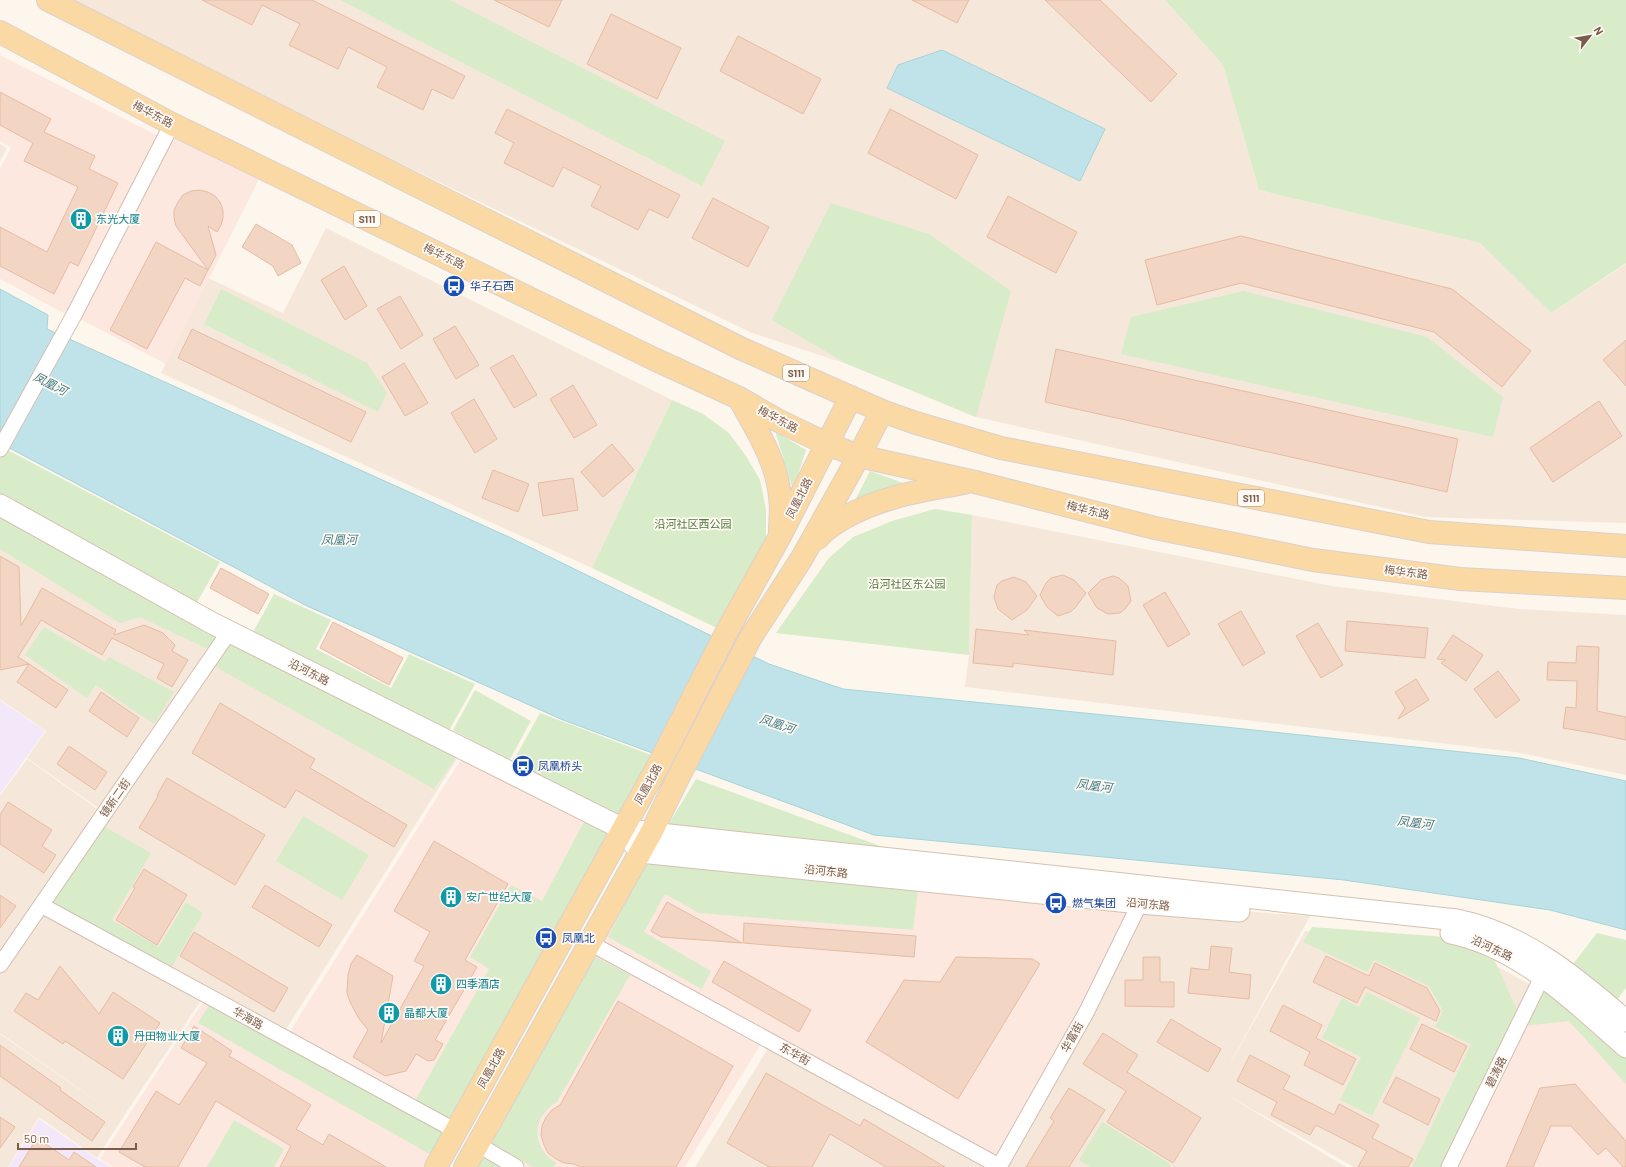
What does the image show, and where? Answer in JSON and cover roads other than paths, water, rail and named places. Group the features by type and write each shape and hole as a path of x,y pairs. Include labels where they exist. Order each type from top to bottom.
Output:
{"main road":[{"name":"S111","path":"48,0 740,348 882,411 916,423 1001,448 1429,532 1626,546"},
{"name":"梅华东路","path":"0,32 172,124 654,359 739,398 777,420 827,444 859,456 975,482 1155,528 1313,560 1460,579 1626,588"},
{"name":"凤凰北路","path":"436,1167 659,764 726,633 780,536 851,397"},
{"path":"739,398 774,465 780,498 780,536"},
{"name":"凤凰北路","path":"465,1167 651,833 751,637 802,558 859,456 882,411"},
{"path":"802,558 824,530 861,508 903,494 975,482"}],"street":[{"path":"0,449 74,315 172,124"},
{"name":"沿河东路","path":"0,505 229,632 623,829 1465,922 1490,928 1534,951 1576,980 1626,1021"},
{"name":"镜新二街","path":"0,965 229,632"},
{"name":"沿河东路","path":"623,829 640,852 1140,903 1311,916 1452,933 1478,940 1523,964 1582,1007 1626,1047"},
{"name":"华富街","path":"999,1167 1087,1011 1140,903"},
{"name":"华海路","path":"41,905 456,1131"},
{"name":"东华街","path":"590,943 999,1167"},
{"name":"碧涛路","path":"1449,1167 1542,977"},
{"path":"477,1144 516,1167"}],"water":[{"path":"942,50 1105,129 1080,181 887,88 898,65"},
{"name":"凤凰河","path":"0,289 48,315 47,329 509,537 769,664 843,689 1519,758 1626,781 1626,930 1550,910 1344,880 874,835 563,720 307,606 0,443"}],"place":[{"name":"东光大厦","path":"81,219"},
{"name":"华子石西","path":"454,286"},
{"name":"凤凰桥头","path":"523,766"},
{"name":"安广世纪大厦","path":"451,897"},
{"name":"燃气集团","path":"1056,903"},
{"name":"凤凰北","path":"546,938"},
{"name":"四季酒店","path":"441,984"},
{"name":"晶都大厦","path":"389,1013"},
{"name":"丹田物业大厦","path":"118,1036"}],"park label":[{"name":"沿河社区西公园","path":"693,524"},
{"name":"沿河社区东公园","path":"907,584"}]}
